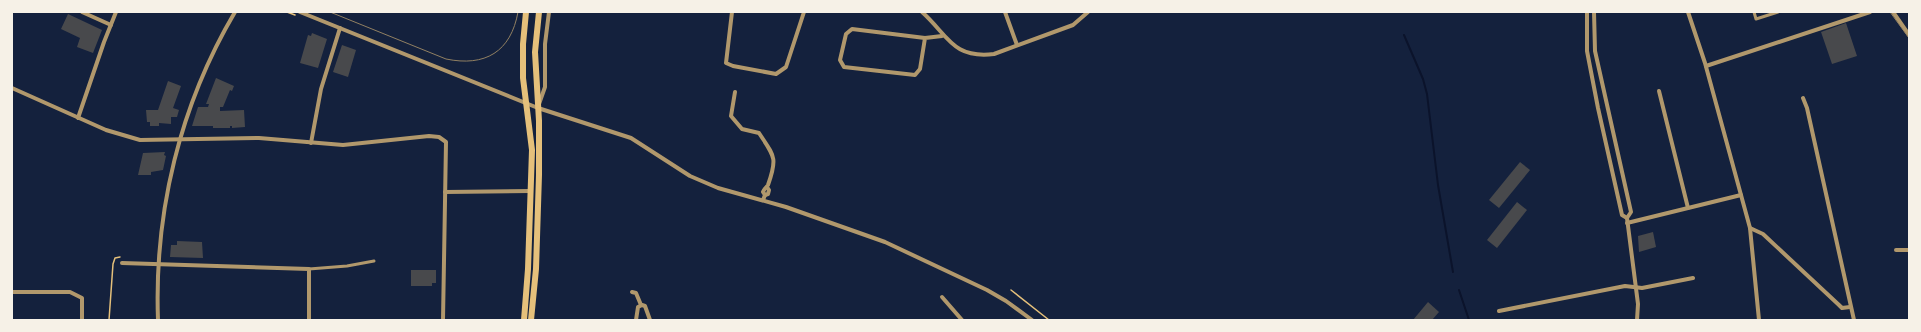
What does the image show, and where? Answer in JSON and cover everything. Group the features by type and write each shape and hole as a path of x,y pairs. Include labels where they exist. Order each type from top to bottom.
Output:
{"main road":[{"path":"524,320 528,269 532,150 523,74 526,12"},
{"path":"531,320 536,269 539,175 536,52 539,12"}],"street":[{"path":"82,12 111,24"},
{"path":"78,118 116,12"},
{"path":"158,320 159,265 167,198 179,140 203,71 235,12"},
{"path":"300,12 538,108 631,138 690,176 718,188 763,200 829,221 885,242 987,290 1006,301 1032,320"},
{"path":"538,108 545,86 545,44 549,12"},
{"path":"732,12 726,63 732,66 776,74 786,67 804,12"},
{"path":"922,12 942,36 955,46 976,54 994,54 1073,24 1088,12"},
{"path":"1005,12 1017,45"},
{"path":"1587,12 1587,51 1622,215 1627,220"},
{"path":"1594,12 1595,51 1631,212 1627,220 1638,304 1637,320"},
{"path":"1688,12 1706,66 1750,228 1759,320"},
{"path":"1754,12 1756,19 1778,12"},
{"path":"1706,66 1870,12"},
{"path":"1893,12 1909,35"},
{"path":"311,143 321,89 340,28"},
{"path":"925,38 920,69 915,75 844,67 841,64 840,60 846,34 852,29 925,38 942,36"},
{"path":"1587,51 1595,51"},
{"path":"12,88 117,134 140,140 259,138 343,145 429,136 439,137 446,142 443,320"},
{"path":"1659,91 1688,208"},
{"path":"735,92 731,116 742,129 759,133 774,155 767,187 763,192 765,195 763,200"},
{"path":"1802,98 1807,108 1854,320"},
{"path":"445,192 530,191"},
{"path":"1627,220 1688,208 1741,195"},
{"path":"1750,228 1764,234 1839,305 1846,308 1850,306"},
{"path":"1896,250 1909,250"},
{"path":"122,263 309,268 347,266 374,261"},
{"path":"309,268 309,320"},
{"path":"1499,311 1626,286 1636,286 1642,288 1693,278"},
{"path":"12,292 70,292 77,294 82,298 82,320"},
{"path":"632,292 636,293 641,305 645,306 650,320"},
{"path":"942,298 960,319"},
{"path":"636,320 638,307 641,305"}],"path":[{"path":"109,320 115,258 122,257 122,263"},
{"path":"1011,290 1049,320"}],"building":[{"path":"68,14 102,30 93,53 77,47 80,38 61,29"},
{"path":"1846,23 1857,56 1832,64 1821,32"},
{"path":"312,33 327,39 318,68 300,63 308,35 311,36"},
{"path":"342,45 356,50 348,77 333,72"},
{"path":"216,78 234,86 232,91 230,90 223,107 220,107 220,111 244,110 245,127 232,128 232,126 230,126 230,128 213,128 213,126 192,126 198,107 208,107 209,104 206,104"},
{"path":"168,81 181,86 173,108 179,110 177,117 171,117 171,124 159,123 159,126 150,126 150,122 147,122 146,110 158,110"},
{"path":"165,152 164,155 166,156 163,170 151,172 151,175 138,175 143,153"},
{"path":"1520,162 1530,170 1499,208 1489,200"},
{"path":"1517,202 1527,210 1497,248 1487,240"},
{"path":"1653,232 1656,247 1639,252 1638,236"},
{"path":"177,241 202,242 203,258 170,257 171,245 177,245"},
{"path":"411,270 436,270 436,283 432,283 432,286 411,286"},
{"path":"1428,302 1439,312 1432,320 1413,320"}],"waterway":[{"path":"1404,35 1423,79 1427,94 1438,185 1453,272"},
{"path":"1459,290 1469,320"}],"tram line":[{"path":"330,12 446,59 460,61 473,61 494,54 502,47 509,37 518,12"},
{"path":"1890,12 1909,38"}]}
